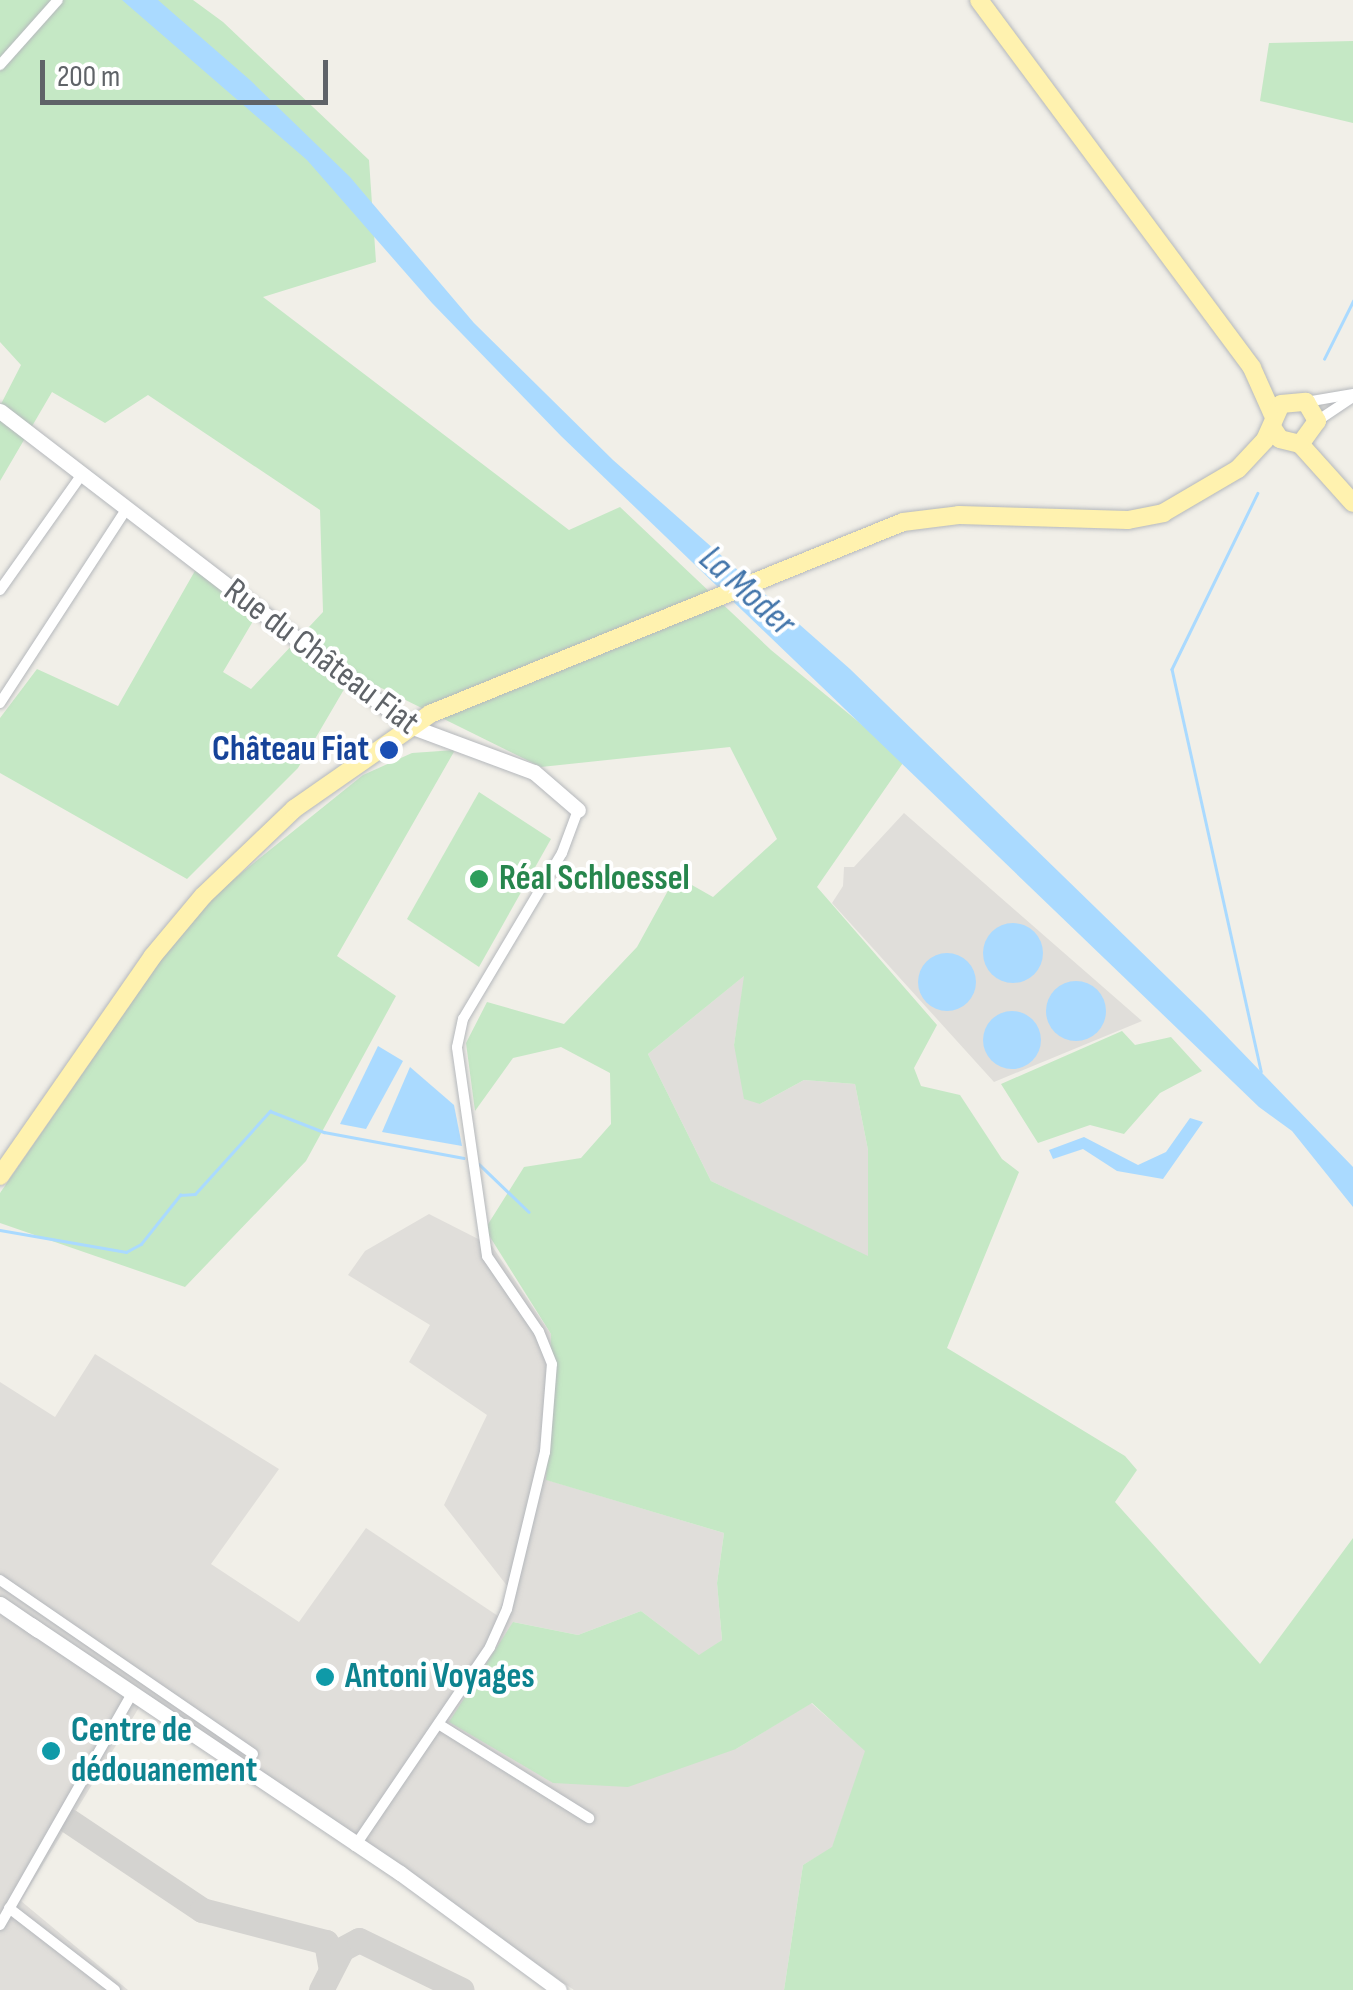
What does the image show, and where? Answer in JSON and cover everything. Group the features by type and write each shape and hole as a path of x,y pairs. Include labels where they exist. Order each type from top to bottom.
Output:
{"main road":[{"path":"980,0 1252,368 1272,421 1338,482 1353,503"},
{"path":"1252,368 1300,401 1317,423 1338,482"},
{"path":"1238,469 1272,421 1300,401"},
{"path":"0,1176 152,957 203,896 294,809 473,686 522,672 922,518 1146,518 1192,501 1238,469 1294,443 1317,423"}],"street":[{"path":"0,65 58,0"},
{"path":"1300,401 1353,395"},
{"path":"1317,423 1353,395"},
{"name":"Rue du Château Fiat","path":"0,411 410,726 534,772 578,810 562,854 459,1032 458,1085 487,1256 545,1342 553,1381 545,1452 507,1609 440,1725 354,1847"},
{"path":"0,590 82,474"},
{"path":"0,703 126,510"},
{"path":"0,1580 354,1847 559,1990"},
{"path":"0,1604 116,1680 138,1685 252,1754"},
{"path":"0,1926 138,1685"},
{"path":"440,1725 589,1818"},
{"path":"9,1908 116,1990"}],"shaded area":[{"path":"904,813 1142,1021 994,1082 832,903 843,886 844,867 854,867"},
{"path":"745,975 734,1045 760,1104 804,1080 855,1084 868,1150 868,1257 711,1181 648,1054"},
{"path":"429,1214 492,1246 551,1334 547,1480 724,1533 717,1583 722,1640 700,1656 641,1611 578,1635 513,1622 736,1749 811,1703 866,1751 832,1848 803,1865 784,1990 574,1990 146,1696 21,1901 128,1990 0,1990 0,1382 55,1417 95,1354 279,1469 211,1564 299,1622 366,1528 498,1616 508,1587 444,1505 487,1415 409,1362 430,1325 348,1275 365,1251"}],"green space":[{"path":"0,0 193,0 223,22 369,160 376,262 263,297 569,530 620,507 771,650 905,760 817,887 937,1025 914,1068 921,1086 960,1095 1002,1159 1019,1172 947,1348 1125,1456 1137,1470 1115,1502 1260,1664 1353,1538 1353,1990 784,1990 803,1865 832,1847 865,1751 812,1703 736,1749 628,1787 553,1783 449,1722 513,1622 578,1635 641,1611 699,1655 722,1640 717,1583 724,1533 546,1480 551,1334 485,1229 524,1167 581,1158 611,1124 610,1073 561,1047 513,1058 475,1111 466,1043 487,1002 564,1024 637,947 676,876 713,897 777,839 730,747 541,767 353,674 298,768 187,879 0,773 0,718 37,669 118,706 196,569 256,616 223,672 251,689 323,612 320,510 148,395 105,423 52,392 0,481 0,406 21,365 0,342","holes":["744,976 734,1045 744,1099 760,1104 804,1080 855,1084 868,1150 868,1256 711,1181 648,1054"]},
{"path":"1353,41 1353,123 1260,101 1269,43"},
{"path":"455,750 337,956 396,996 306,1161 185,1287 0,1223 0,1193 160,961 214,895 363,775 412,753"},
{"name":"Réal Schloessel","path":"479,792 551,839 479,967 407,919"},
{"path":"1122,1031 1135,1045 1171,1037 1202,1071 1160,1093 1124,1134 1090,1125 1038,1143 1001,1084"}],"water":[{"name":"La Moder","path":"122,0 158,0 250,80 350,177 474,323 613,460 850,669 1205,1014 1353,1167 1353,1207 1292,1131 1259,1107 561,436 432,303 307,160"},
{"path":"1013,923 1035,931 1043,953 1035,975 1013,983 991,975 983,953 991,931"},
{"path":"947,953 967,962 976,982 967,1002 947,1011 927,1002 918,982 927,962"},
{"path":"1076,981 1098,989 1106,1011 1098,1033 1076,1041 1054,1033 1046,1011 1054,989"},
{"path":"1012,1011 1032,1020 1041,1040 1032,1060 1012,1069 992,1060 983,1040 992,1020"},
{"path":"378,1046 403,1061 366,1129 340,1124"},
{"path":"410,1067 454,1105 462,1146 382,1132"},
{"path":"1190,1118 1203,1122 1163,1179 1117,1171 1083,1149 1053,1159 1049,1150 1084,1137 1138,1165 1166,1152"}],"waterway":[{"path":"1324,359 1353,301"},
{"path":"1258,493 1172,669 1261,1071"},
{"path":"0,1230 126,1252 141,1244 180,1195 195,1194 270,1111 324,1132 464,1158"},
{"path":"479,1164 529,1212"}],"taxiway":[{"path":"69,1821 202,1910 326,1942 331,1970"},
{"path":"321,1990 342,1949 359,1940 462,1990"}],"place":[{"name":"Château Fiat","path":"389,750"},
{"name":"Réal Schloessel","path":"479,879"},
{"name":"Antoni Voyages","path":"325,1677"},
{"name":"Centre de dédouanement","path":"51,1751"}]}
